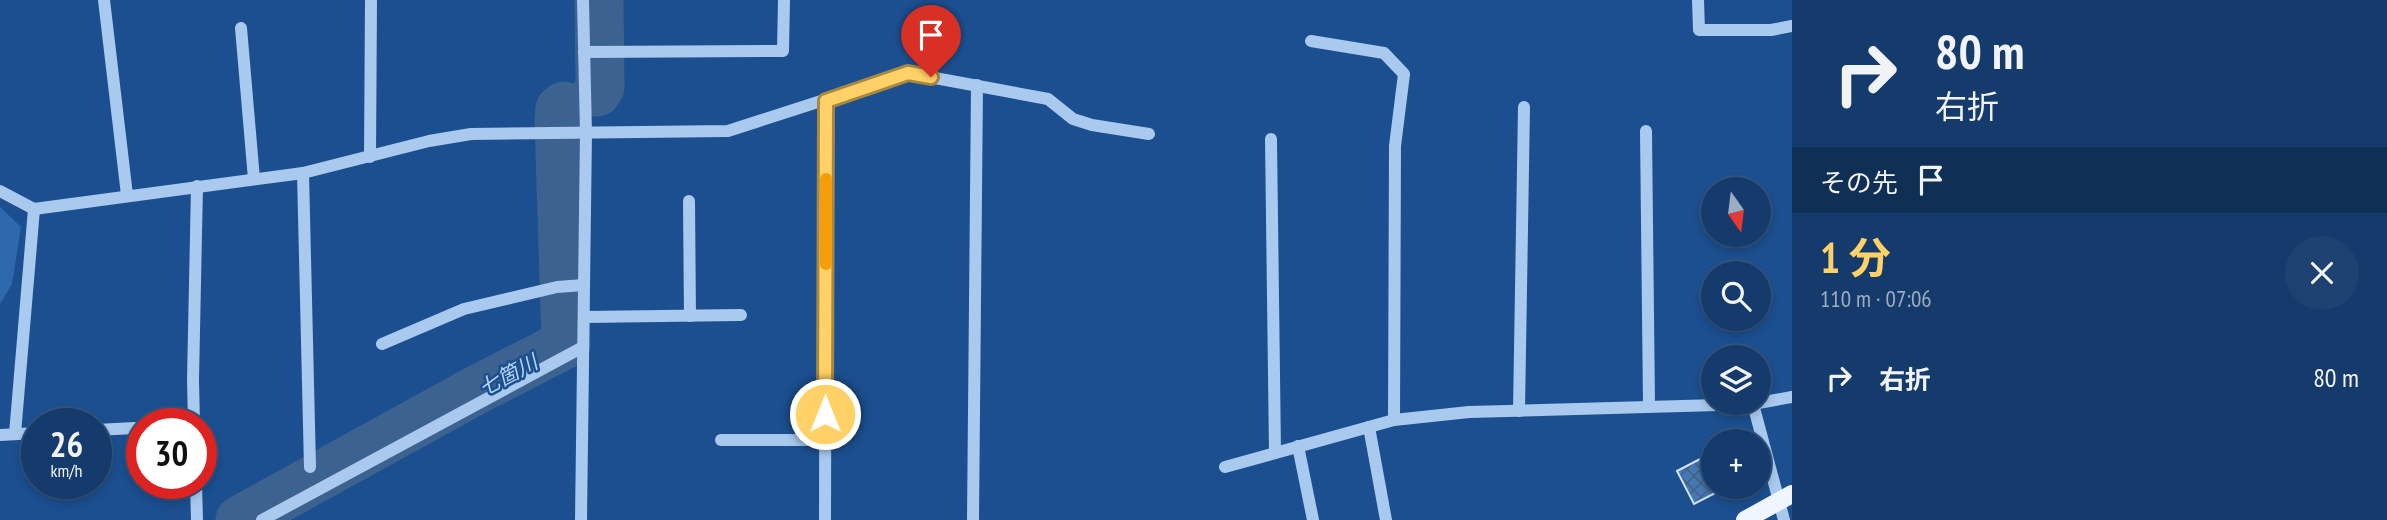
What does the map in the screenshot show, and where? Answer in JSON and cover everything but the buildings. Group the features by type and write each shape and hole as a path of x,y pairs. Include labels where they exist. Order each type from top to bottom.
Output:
{"main road":[{"path":"1745,520 1785,498"}],"street":[{"path":"104,0 127,195"},
{"path":"370,157 371,0"},
{"path":"581,520 584,317 578,285 588,52 583,0"},
{"path":"588,52 783,51 784,0"},
{"path":"1698,0 1699,30 1770,30 1792,26"},
{"path":"241,29 254,178"},
{"path":"1311,41 1384,53 1404,74 1395,146 1394,420"},
{"path":"0,191 34,209 303,173 429,141 471,134 728,131 908,73 1048,99 1073,119 1149,134"},
{"path":"973,520 977,85"},
{"path":"825,520 826,101"},
{"path":"1519,411 1524,107"},
{"path":"1646,131 1649,406"},
{"path":"1271,139 1275,453"},
{"path":"303,173 310,467"},
{"path":"194,408 197,186"},
{"path":"689,201 690,316"},
{"path":"15,434 34,209"},
{"path":"382,344 464,309 557,287 578,285"},
{"path":"584,317 741,315"},
{"path":"262,520 583,347"},
{"path":"1771,401 1792,397"},
{"path":"1225,467 1394,420 1469,412 1701,405"},
{"path":"1757,415 1785,498 1784,520"},
{"path":"1369,427 1386,520"},
{"path":"0,435 21,434"},
{"path":"721,440 825,440"},
{"path":"1297,446 1312,520"},
{"path":"196,499 197,520"}],"shaded area":[{"path":"0,207 21,227 12,284 0,304"}],"waterway":[{"name":"七箇川","path":"597,92 600,87 599,0"},
{"name":"七箇川","path":"240,520 478,389 566,344 559,121 560,109 564,106"}],"slow traffic":[{"path":"826,179 826,264"}],"route":[{"path":"825,414 826,101 908,73 931,77"}]}
